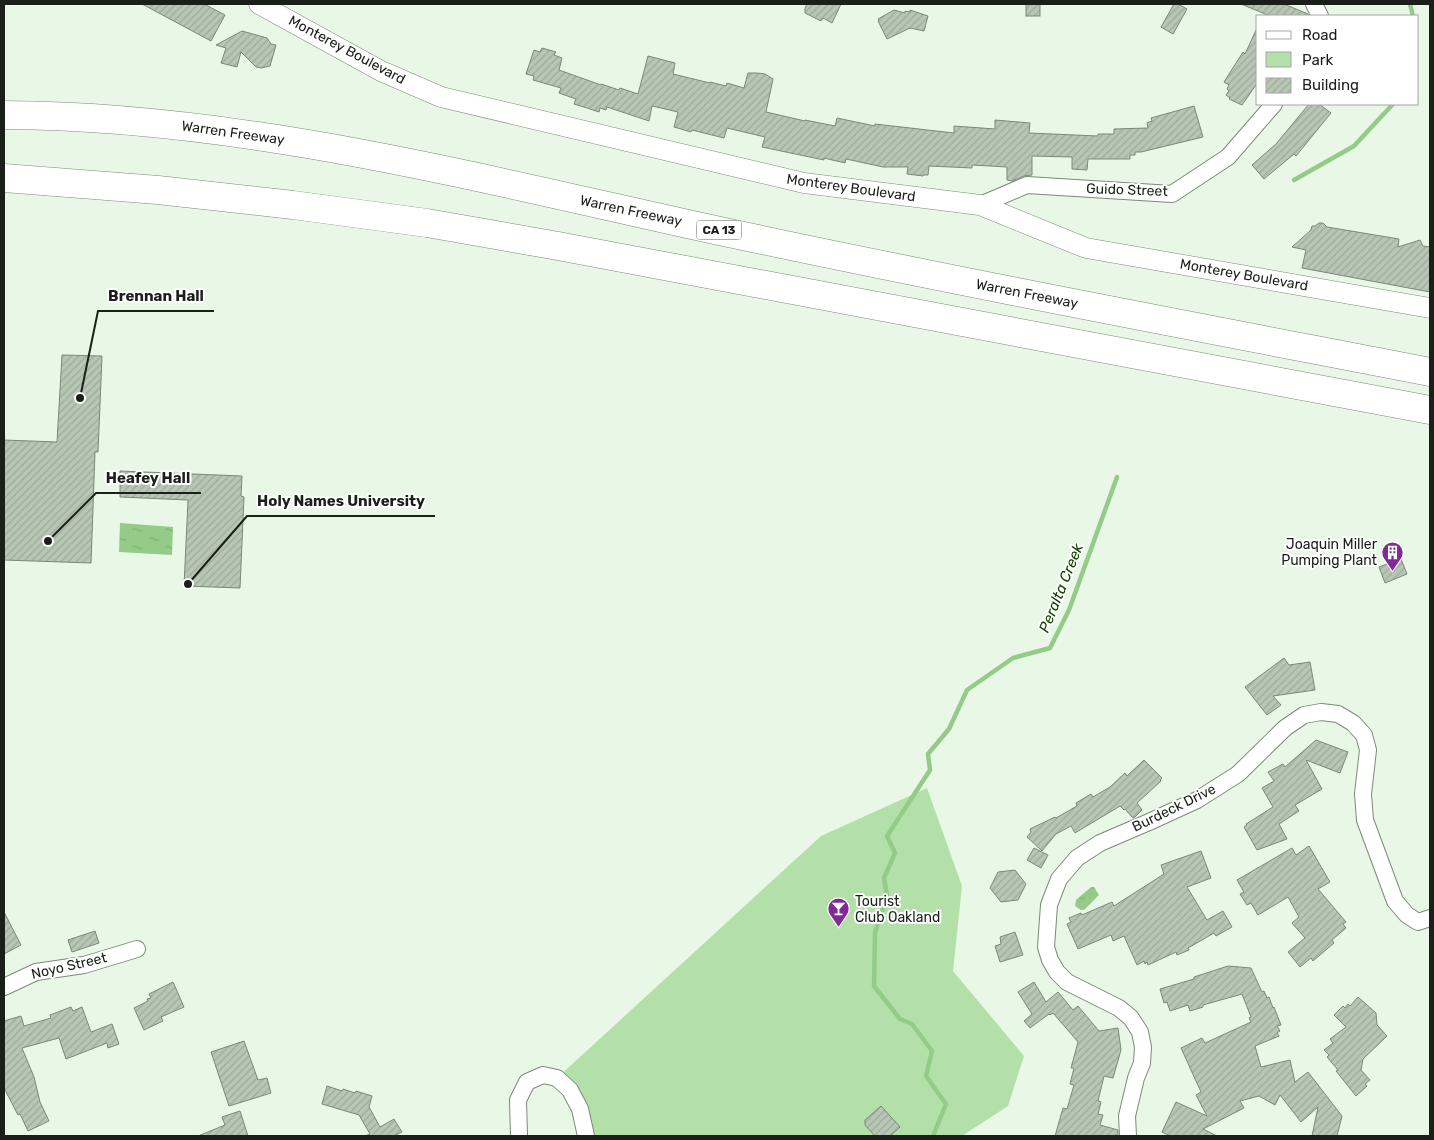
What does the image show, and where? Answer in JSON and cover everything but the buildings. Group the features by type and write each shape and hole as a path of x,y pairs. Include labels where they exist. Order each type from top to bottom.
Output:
{"highway":[{"name":"Warren Freeway","path":"4,115 101,118 168,124 302,143 436,168 900,269 1430,372"},
{"path":"4,178 293,205 427,223 1430,410"}],"street":[{"name":"Monterey Boulevard","path":"259,4 381,71 441,97 804,183 980,205 1086,248 1430,308"},
{"name":"Guido Street","path":"980,205 1028,186 1172,194 1228,157 1273,105"},
{"name":"Burdeck Drive","path":"1128,1136 1127,1116 1136,1078 1142,1063 1143,1047 1140,1032 1131,1018 1120,1008 1068,982 1057,972 1050,960 1046,947 1049,905 1059,879 1076,858 1100,843 1197,800 1238,774 1285,728 1304,715 1321,712 1338,714 1353,723 1364,735 1368,750 1363,794 1364,820 1395,901 1407,915 1418,922 1430,918"},
{"name":"Noyo Street","path":"4,987 36,972 84,965 137,949"},
{"path":"519,1136 518,1100 527,1082 543,1076 557,1078 570,1090 580,1109 586,1136"}],"green space":[{"name":"Tourist Club Oakland","path":"927,788 962,886 953,971 1024,1056 1008,1106 962,1136 586,1136 557,1078 821,836"}],"water":[{"path":"120,523 173,527 172,555 119,552"},
{"path":"1091,887 1094,887 1099,895 1084,910 1081,910 1075,906 1076,900"}],"waterway":[{"name":"Peralta Creek","path":"1410,4 1413,15"},
{"name":"Peralta Creek","path":"1294,180 1354,146 1392,105"},
{"name":"Peralta Creek","path":"933,1136 946,1104 926,1076 932,1051 912,1024 900,1019 874,986 875,933 887,895 884,878 895,853 887,836 930,770 928,754 949,729 967,690 1013,658 1050,648 1069,610 1117,477"}],"place":[{"name":"Brennan Hall","path":"80,398"},
{"name":"Heafey Hall","path":"48,541"},
{"name":"Joaquin Miller Pumping Plant","path":"1393,571"},
{"name":"Holy Names University","path":"188,584"},
{"name":"Tourist Club Oakland","path":"839,928"}]}
